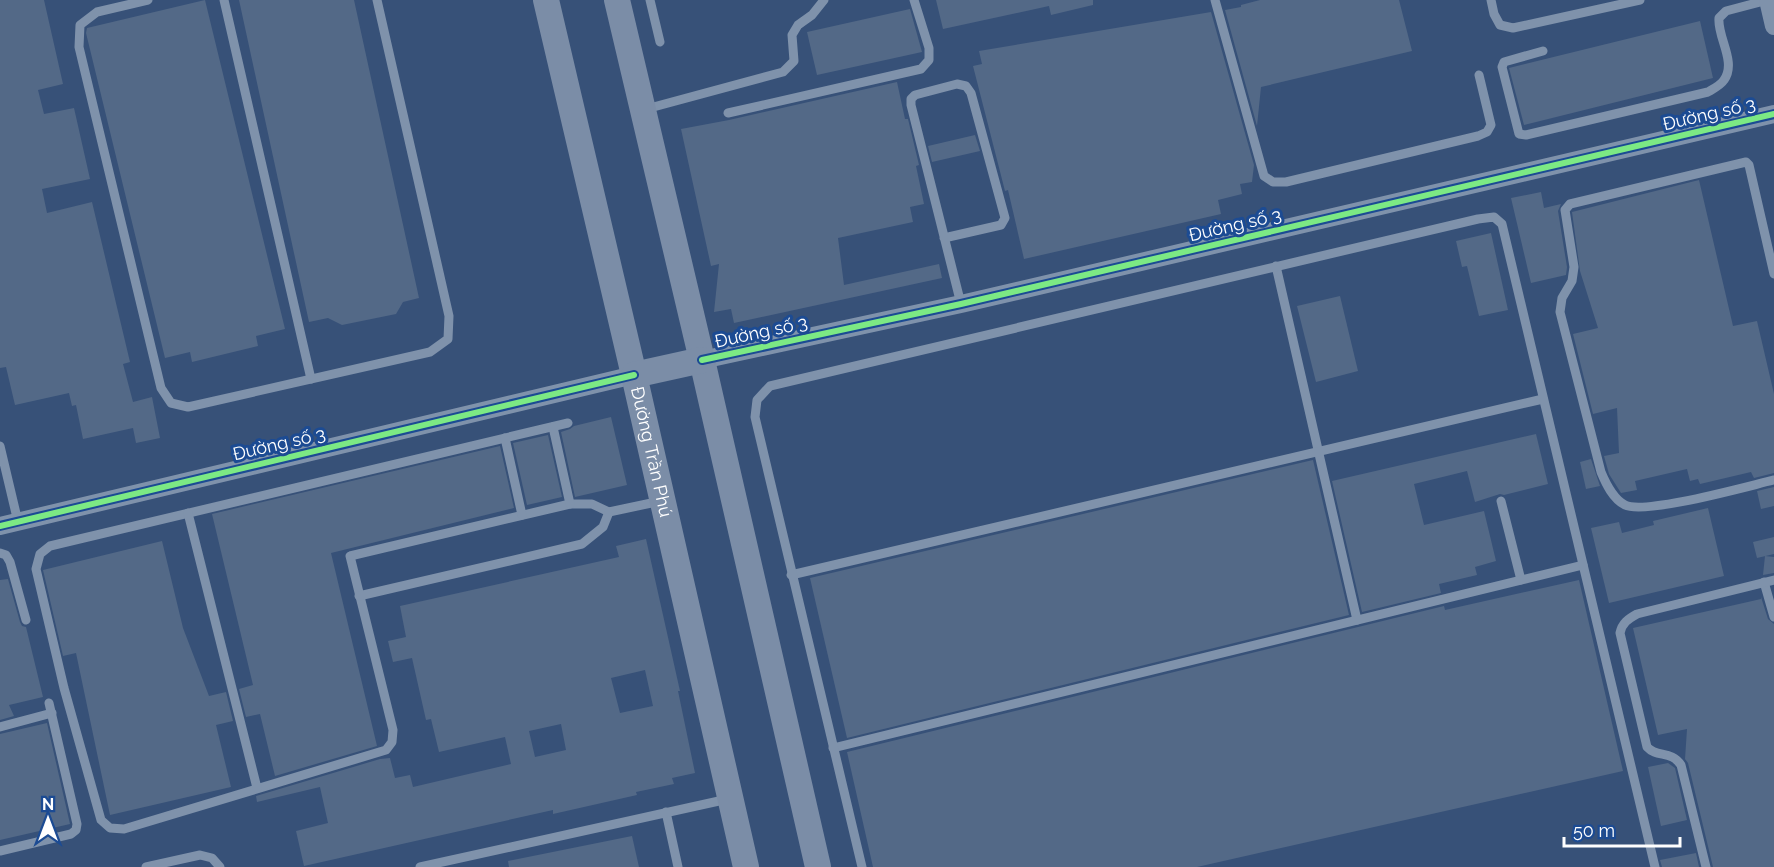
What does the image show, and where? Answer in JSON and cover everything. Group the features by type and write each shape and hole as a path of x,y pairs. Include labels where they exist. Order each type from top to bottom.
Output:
{"main road":[{"name":"Đường Trần Phú","path":"546,0 746,867"},
{"path":"617,0 818,867"},
{"path":"634,375 702,360"}],"street":[{"path":"1768,0 1774,26"},
{"name":"Đường số 3","path":"702,360 961,304 1774,114"},
{"name":"Đường số 3","path":"9,524 634,375"}],"lane":[{"path":"148,0 97,12 80,25 79,47 161,388 171,403 188,407 430,352 448,339 449,316 377,0"},
{"path":"224,0 311,379"},
{"path":"650,0 660,42"},
{"path":"643,110 783,72 794,61 792,35 798,25 812,15 824,0"},
{"path":"728,113 921,69 929,60 928,48 914,0"},
{"path":"1215,0 1264,176 1273,182 1286,182 1487,132 1491,125 1479,75"},
{"path":"1491,0 1494,14 1500,25 1513,28 1640,0"},
{"path":"1543,51 1504,62 1502,67 1519,134 1526,135 1708,92 1724,80 1729,64 1718,25 1719,18 1726,11 1768,0"},
{"path":"944,238 1001,225 1005,218 971,93 966,86 957,84 915,95 911,99 944,238 961,304"},
{"path":"1774,274 1749,165 1746,162 1570,204 1565,210 1574,267 1572,281 1562,298 1560,312 1601,472 1610,490 1626,505 1653,507 1774,480"},
{"path":"862,867 755,417 757,400 770,386 1478,219 1494,218 1502,224 1655,867"},
{"path":"1276,266 1357,620"},
{"path":"791,575 1543,399"},
{"path":"568,423 50,546 40,554 36,569 64,688 101,820 110,828 124,829 386,750 392,742 393,730 350,556 570,504 592,504 609,512 663,501"},
{"path":"553,427 570,504"},
{"path":"505,438 522,515"},
{"path":"0,446 9,524"},
{"path":"1501,501 1521,580"},
{"path":"359,596 582,544 603,527 609,512"},
{"path":"188,513 257,788"},
{"path":"0,553 6,555 10,562 26,620"},
{"path":"833,748 1583,565"},
{"path":"1706,867 1682,765 1676,758 1652,751 1647,747 1620,633 1627,620 1637,614 1774,580"},
{"path":"1764,582 1774,617"},
{"path":"0,851 71,834 76,830 77,824 49,703"},
{"path":"0,727 52,713"},
{"path":"420,867 731,798"},
{"path":"666,812 678,867"},
{"path":"146,867 200,855 212,858 220,867"}],"building":[{"path":"0,0 44,0 63,84 38,90 44,114 74,108 90,179 42,189 47,213 92,202 130,362 123,364 133,402 152,397 160,438 136,443 133,428 83,439 76,405 72,406 69,393 15,405 6,367 0,368"},
{"path":"205,0 285,329 256,336 258,346 192,362 190,352 165,358 86,33 87,28"},
{"path":"239,0 354,0 419,298 403,302 396,314 342,325 328,318 309,322"},
{"path":"936,0 1093,0 1093,5 1051,15 1049,6 943,29"},
{"path":"1260,0 1399,0 1412,51 1261,87 1257,126 1225,10"},
{"path":"910,9 922,52 817,75 807,32"},
{"path":"1211,12 1254,165 1252,182 1240,184 1242,194 1218,200 1221,214 1024,259 1008,190 1005,191 973,66 982,64 979,51"},
{"path":"1700,21 1713,78 1524,125 1509,68"},
{"path":"897,82 919,165 916,166 924,204 910,207 913,222 838,238 844,285 939,264 942,278 734,323 731,309 714,312 719,264 711,266 681,129"},
{"path":"975,135 980,151 932,162 928,146"},
{"path":"1699,180 1733,326 1757,321 1774,394 1774,473 1754,478 1751,472 1700,484 1698,479 1690,481 1687,469 1635,481 1637,490 1621,493 1609,474 1604,456 1619,453 1617,408 1593,414 1573,334 1598,328 1580,271 1572,212"},
{"path":"1541,192 1544,208 1561,204 1558,211 1567,267 1566,275 1531,283 1511,198"},
{"path":"1491,233 1508,310 1479,316 1467,266 1462,267 1456,241"},
{"path":"1340,296 1358,371 1316,382 1297,306"},
{"path":"611,417 627,485 575,497 561,432 574,426"},
{"path":"1536,434 1548,484 1475,502 1467,471 1414,484 1424,525 1484,511 1496,561 1475,567 1477,575 1439,584 1441,593 1362,612 1332,481"},
{"path":"548,435 562,497 527,505 513,443"},
{"path":"500,446 514,508 331,553 377,746 275,776 260,714 246,717 239,689 253,685 212,514"},
{"path":"1591,459 1600,486 1586,489 1580,462"},
{"path":"1313,460 1349,615 847,738 810,578"},
{"path":"1774,487 1774,506 1761,509 1757,491"},
{"path":"1708,508 1724,576 1609,603 1591,528 1619,522 1622,533 1654,525 1653,521"},
{"path":"1774,537 1774,554 1757,558 1753,542"},
{"path":"646,539 680,691 678,691 695,773 672,778 674,784 636,792 637,795 553,814 553,810 304,866 296,831 328,823 320,787 257,802 256,796 380,759 390,758 395,778 410,775 413,787 511,764 505,737 439,752 431,719 426,720 412,658 393,662 388,641 406,637 400,606 619,557 616,546","holes":["645,670 653,706 620,713 611,678","561,724 566,750 535,757 529,731"]},
{"path":"162,541 183,628 209,696 226,692 233,721 216,725 231,787 110,815 76,653 63,656 43,570"},
{"path":"1765,556 1774,557 1774,573 1763,575"},
{"path":"8,579 20,622 26,627 43,697 9,705 14,716 0,720 0,580"},
{"path":"1579,580 1623,771 1197,867 873,867 847,752 1444,606 1445,610"},
{"path":"1761,597 1768,619 1774,624 1774,867 1713,867 1688,763 1685,759 1687,729 1658,735 1633,628 1761,599"},
{"path":"47,723 70,824 0,840 0,734"},
{"path":"1668,763 1675,768 1687,820 1661,826 1648,767"},
{"path":"632,836 639,867 509,867 508,861"},
{"path":"1696,853 1699,867 1662,867 1660,860"}],"cycle path":[{"path":"702,360 961,304 1774,114"},
{"path":"0,526 634,375"}]}
